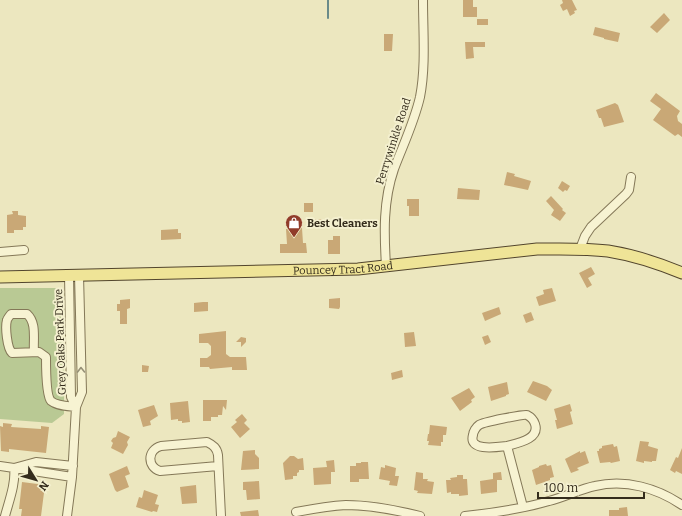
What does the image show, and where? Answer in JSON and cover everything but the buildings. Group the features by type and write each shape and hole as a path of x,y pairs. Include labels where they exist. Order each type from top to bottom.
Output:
{"main road":[{"name":"Pouncey Tract Road","path":"0,277 331,270 386,266 537,249 580,249 608,251 640,258 682,273"}],"street":[{"name":"Perrywinkle Road","path":"386,266 385,216 389,187 415,115 421,91 423,0"},
{"path":"580,249 585,236 591,227 629,190 631,177"},
{"path":"0,252 24,250"},
{"name":"Grey Oaks Park Drive","path":"67,516 73,466 76,407 71,397 74,275"},
{"path":"34,352 33,323 31,318 27,314 11,314 7,319 8,350 12,353 39,352 46,357 47,394 51,400 57,404 76,407"},
{"path":"527,415 533,419 536,425 535,432 531,438 507,446 479,447 475,444 472,438 473,434 479,425 490,422 527,415"},
{"path":"218,466 160,471 152,465 150,459 152,452 161,446 207,442 216,448 218,466 221,516"},
{"path":"507,446 522,507"},
{"path":"14,468 36,462 73,466"},
{"path":"0,466 72,478"},
{"path":"5,516 11,497 15,473 14,468"},
{"path":"465,516 550,501 595,486 625,484 645,487 664,494 682,505"},
{"path":"296,512 344,505 360,505 420,516"}],"green space":[{"path":"0,288 58,288 64,297 64,414 52,423 0,419"}],"waterway":[{"path":"328,0 328,18"}],"place":[{"name":"Best Cleaners","path":"294,238"}]}
